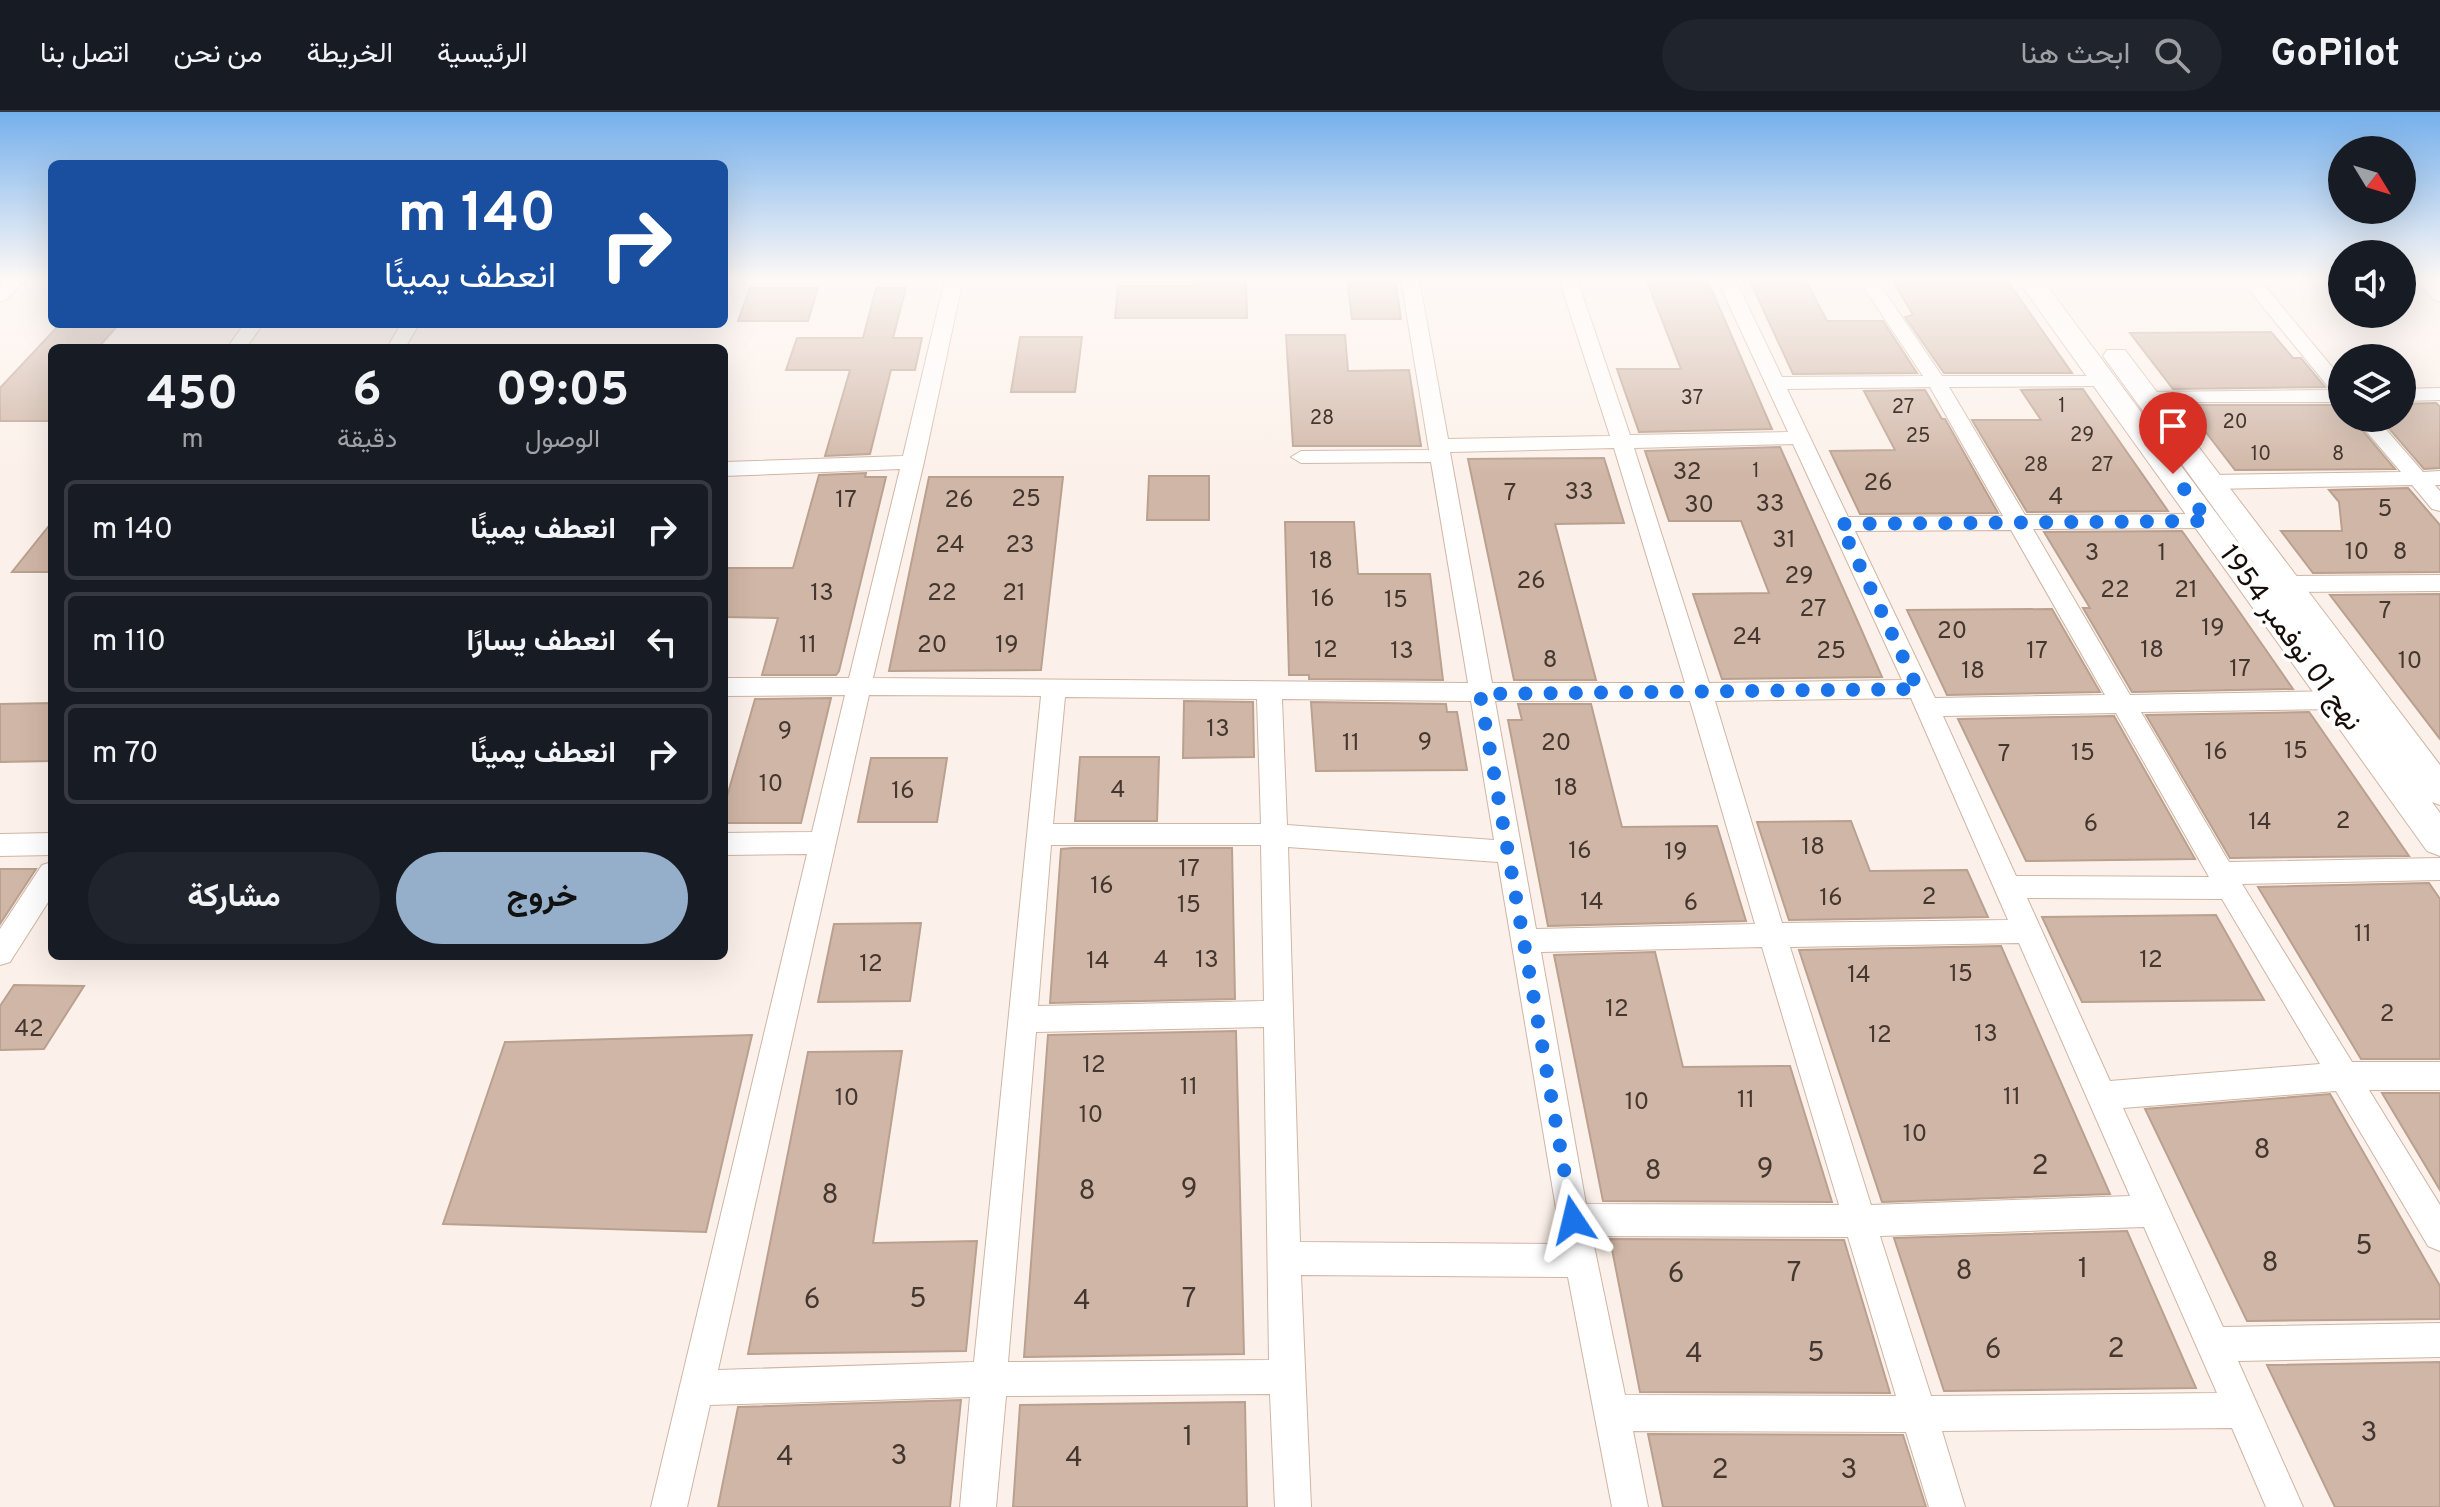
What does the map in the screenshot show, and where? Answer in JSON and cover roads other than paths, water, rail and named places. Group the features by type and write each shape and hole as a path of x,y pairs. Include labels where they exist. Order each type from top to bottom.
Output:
{"main road":[{"name":"نهج 01 نوفمبر 1954","path":"2077,344 2440,841"},
{"name":"نهج 01 نوفمبر 1954","path":"2107,344 2440,791"}],"street":[{"path":"669,1507 821,843 940,344"},
{"path":"1421,344 1573,1220 1630,1507"},
{"path":"1590,344 1700,692 1947,1507"},
{"path":"1757,344 2103,1096 2285,1507"},
{"path":"1911,344 1936,381 2226,881 2440,1235"},
{"path":"2302,344 2328,376"},
{"path":"1775,383 2104,380"},
{"path":"2149,398 2328,393"},
{"path":"2416,395 2440,394"},
{"path":"2377,432 2440,504"},
{"path":"1301,457 1622,441 1801,438"},
{"path":"728,469 914,462"},
{"path":"2211,482 2440,478"},
{"path":"1840,524 2019,525 2208,521"},
{"path":"2286,584 2440,583"},
{"path":"728,687 1269,689 1480,694 1700,692 2123,702 2337,700"},
{"path":"1269,689 1293,1507"},
{"path":"978,1507 1054,690"},
{"path":"1039,834 1274,835 1508,852"},
{"path":"728,844 821,843"},
{"path":"0,845 48,844"},
{"path":"2008,887 2226,881 2440,869"},
{"path":"0,953 48,879"},
{"path":"1524,941 2027,931"},
{"path":"1022,1019 1277,1014"},
{"path":"2103,1096 2346,1076 2440,1076"},
{"path":"1573,1220 1860,1221 2155,1211"},
{"path":"1286,1258 1581,1261"},
{"path":"2213,1344 2440,1340"},
{"path":"695,1388 990,1379 1287,1377"},
{"path":"1612,1413 1920,1414 2242,1410"}]}
